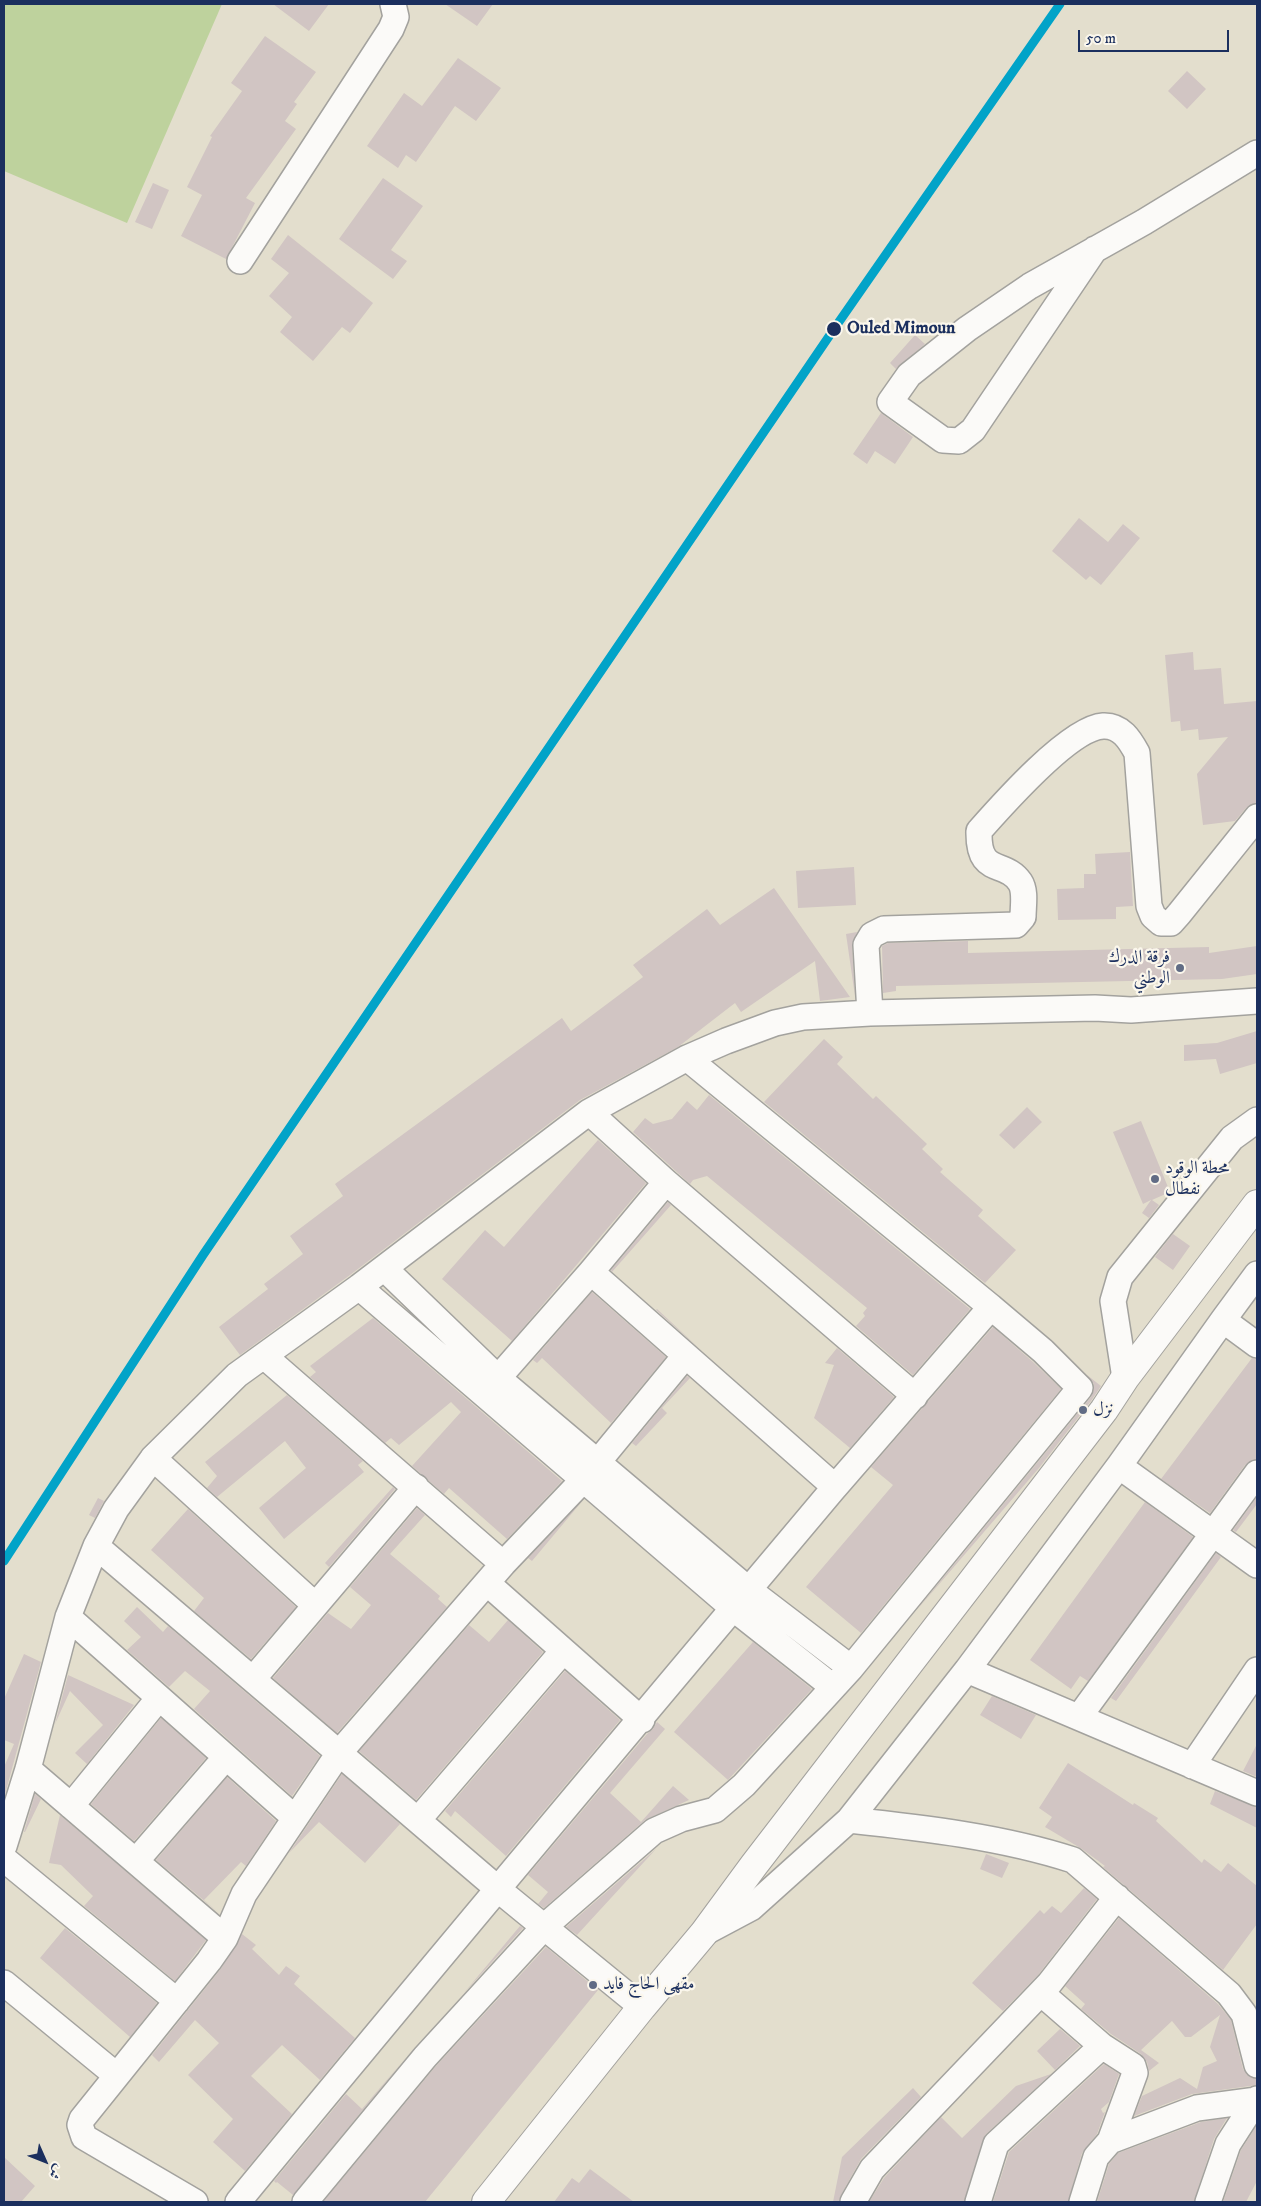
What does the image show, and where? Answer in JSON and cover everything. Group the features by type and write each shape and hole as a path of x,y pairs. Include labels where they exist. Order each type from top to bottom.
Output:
{"main road":[{"path":"486,2202 704,1933 754,1865 1104,1410 1257,1204"}],"street":[{"path":"240,261 391,29 396,17 393,4"},
{"path":"1095,249 973,430 959,441 943,440 890,402 910,374 966,330 1030,286 1095,249 1144,222 1257,153"},
{"path":"870,1013 866,945 872,935 884,929 1016,925 1020,922 1023,917 1021,883 1016,877 988,862 978,842 979,831 1022,785 1071,741 1084,734 1103,726 1110,727 1124,734 1137,753 1149,906 1153,916 1161,923 1171,923 1257,817"},
{"path":"4,1846 28,1769 68,1617 96,1546 116,1509 153,1458 237,1375 359,1287 590,1112 688,1058 775,1023 803,1018 870,1013 1095,1008 1131,1010 1257,1001"},
{"path":"688,1058 991,1307 1043,1351 1104,1410"},
{"path":"590,1112 666,1182 915,1396"},
{"path":"1126,1378 1113,1301 1120,1277 1232,1138 1257,1120"},
{"path":"498,1378 591,1272 666,1182"},
{"path":"384,1268 734,1609 833,1688"},
{"path":"591,1272 835,1487"},
{"path":"704,1933 751,1908 849,1820 967,1670 1119,1466 1257,1274"},
{"path":"359,1287 591,1471 851,1668"},
{"path":"238,2202 497,1888 642,1720 835,1487 991,1307"},
{"path":"1223,1320 1257,1345"},
{"path":"264,1356 503,1564"},
{"path":"195,2202 84,2137 80,2125 82,2119 210,1961 225,1938 244,1894 340,1753 503,1564 591,1471 685,1356"},
{"path":"306,2202 425,2057 545,1926 654,1831 680,1819 715,1810 735,1795 851,1668 1080,1388"},
{"path":"153,1458 315,1605"},
{"path":"1119,1466 1215,1533 1257,1565"},
{"path":"1079,1717 1257,1473"},
{"path":"253,1680 416,1487"},
{"path":"96,1546 497,1888 642,2008"},
{"path":"487,1583 642,1720"},
{"path":"68,1617 295,1818"},
{"path":"418,1820 563,1651"},
{"path":"967,1670 1257,1793"},
{"path":"1192,1766 1257,1670"},
{"path":"71,1806 159,1698"},
{"path":"136,1862 226,1757"},
{"path":"28,1769 225,1938"},
{"path":"849,1820 912,1827 1042,1850 1073,1860 1229,1994 1244,2014 1257,2065"},
{"path":"4,1859 177,2001"},
{"path":"853,2202 872,2169 1040,1993 1117,1897"},
{"path":"4,1983 116,2075"},
{"path":"1040,1993 1102,2046 1131,2063 1135,2073 1110,2141 1096,2157 1082,2202"},
{"path":"978,2202 996,2144 1102,2046"},
{"path":"1110,2141 1197,2108 1257,2099"},
{"path":"1208,2202 1228,2144 1257,2099"}],"green space":[{"path":"4,4 222,4 127,223 4,171"}],"building":[{"path":"273,4 329,4 309,31"},
{"path":"445,4 493,4 477,26"},
{"path":"265,36 316,72 294,102 297,104 285,121 296,129 246,198 255,203 226,259 181,236 202,195 187,187 212,137 210,136 242,91 231,83"},
{"path":"458,58 501,88 476,121 455,106 416,162 406,155 398,168 367,146 404,93 422,106"},
{"path":"1187,71 1206,89 1187,109 1168,91"},
{"path":"383,178 423,206 391,250 407,261 393,279 339,239"},
{"path":"153,183 169,190 152,229 135,222"},
{"path":"288,235 373,303 350,333 342,327 313,361 280,332 292,317 269,296 289,273 271,259"},
{"path":"915,335 925,344 896,369 890,363"},
{"path":"881,413 913,437 895,464 875,451 867,464 853,454"},
{"path":"1079,518 1108,542 1123,524 1140,538 1101,585 1090,576 1086,580 1052,551"},
{"path":"1193,652 1194,670 1221,668 1224,704 1257,701 1257,803 1246,808 1235,821 1203,825 1197,774 1228,737 1199,740 1198,729 1181,731 1180,721 1171,722 1165,655"},
{"path":"1130,852 1133,906 1116,907 1116,919 1058,920 1057,889 1084,888 1084,874 1096,874 1095,854"},
{"path":"854,867 856,905 798,908 796,871"},
{"path":"774,888 850,997 820,1001 815,961 741,1012 735,1003 678,1047 580,1100 350,1275 240,1355 219,1327 268,1289 264,1284 303,1254 290,1236 343,1196 335,1184 562,1018 571,1031 643,977 633,965 707,909 720,925"},
{"path":"857,932 852,946 855,996 846,934"},
{"path":"968,941 968,953 1209,947 1209,953 1257,946 1257,974 1222,979 896,986 896,991 883,993 882,946 888,943"},
{"path":"1257,1031 1257,1063 1220,1074 1216,1059 1184,1061 1184,1045 1217,1043"},
{"path":"824,1039 843,1057 837,1064 873,1099 876,1096 927,1144 922,1149 943,1169 940,1172 983,1210 978,1216 1016,1250 985,1283 764,1102"},
{"path":"709,1095 970,1309 913,1375 856,1326 865,1316 863,1313 867,1308 707,1176 693,1180 690,1184 633,1132 645,1118 653,1124 672,1119 687,1101 697,1110"},
{"path":"1027,1107 1042,1122 1014,1149 999,1135"},
{"path":"1141,1121 1170,1192 1152,1200 1159,1205 1146,1222 1149,1218 1142,1213 1151,1200 1143,1204 1113,1132"},
{"path":"598,1140 646,1183 512,1341 442,1279 485,1230 504,1247"},
{"path":"668,1202 671,1205 612,1272 611,1270"},
{"path":"1175,1231 1173,1234 1190,1246 1173,1270 1155,1257"},
{"path":"592,1292 666,1357 611,1423 542,1358 537,1363 533,1360"},
{"path":"657,1309 700,1349 656,1310"},
{"path":"373,1318 562,1481 507,1539 449,1488 444,1494 412,1466 461,1412 451,1402 399,1445 391,1438 385,1443 310,1377 316,1372 310,1366"},
{"path":"993,1327 1061,1389 861,1633 806,1587 893,1485 871,1467"},
{"path":"837,1348 894,1397 850,1448 814,1418 834,1365 825,1363"},
{"path":"1252,1358 1257,1359 1257,1459 1245,1465 1210,1513 1161,1479"},
{"path":"1087,1375 1101,1386 1091,1401 1039,1468 916,1611 1091,1397 1094,1384"},
{"path":"687,1376 690,1378 662,1408 667,1413 636,1446 632,1443"},
{"path":"287,1395 363,1461 358,1465 364,1472 284,1539 259,1508 306,1468 285,1441 217,1497 207,1488 217,1476 205,1462"},
{"path":"393,1487 395,1489 329,1567 325,1563"},
{"path":"1257,1497 1257,1504 1236,1532 1233,1530"},
{"path":"98,1498 104,1501 95,1518 89,1515"},
{"path":"584,1499 532,1561 528,1558"},
{"path":"1145,1502 1193,1537 1088,1681 1080,1676 1071,1689 1030,1660"},
{"path":"417,1508 425,1515 390,1554 440,1596 438,1599 447,1607 337,1733 273,1678 328,1613 351,1629 371,1605 350,1587"},
{"path":"188,1509 296,1607 251,1659 194,1611 204,1598 151,1550"},
{"path":"1216,1553 1221,1557 1116,1701 1111,1698"},
{"path":"137,1607 163,1632 168,1626 320,1756 292,1796 194,1709 210,1691 185,1671 169,1687 127,1650 141,1637 124,1621"},
{"path":"508,1620 543,1652 416,1800 359,1751 469,1625 489,1642"},
{"path":"753,1642 812,1689 728,1780 674,1732"},
{"path":"24,1654 41,1662 4,1798 4,1767 14,1744 4,1740 4,1699"},
{"path":"565,1671 620,1720 506,1856 455,1811 451,1817 445,1811"},
{"path":"68,1675 134,1705 87,1764 75,1753 103,1725 70,1691 55,1724"},
{"path":"992,1696 1036,1715 1021,1739 980,1715"},
{"path":"161,1718 206,1758 134,1841 91,1804"},
{"path":"657,1722 665,1729 610,1793 641,1822 673,1786 689,1800 645,1820 544,1908 538,1904 548,1892 528,1875"},
{"path":"1257,1744 1257,1777 1243,1771"},
{"path":"1068,1763 1133,1805 1134,1803 1158,1818 1156,1821 1202,1863 1204,1859 1221,1872 1228,1863 1257,1886 1257,1924 1223,1970 1103,1867 1105,1866 1082,1849 1045,1827 1052,1817 1039,1808"},
{"path":"342,1774 400,1824 365,1863 319,1822 289,1853"},
{"path":"227,1777 276,1821 246,1866 241,1862 204,1900 220,1914 156,1860"},
{"path":"1215,1791 1257,1807 1257,1828 1210,1804"},
{"path":"35,1794 41,1799 24,1832"},
{"path":"60,1815 206,1940 175,1981 84,1906 93,1896 61,1865 49,1863"},
{"path":"656,1849 577,1935 566,1927"},
{"path":"986,1854 1009,1863 1002,1878 980,1869"},
{"path":"1084,1888 1097,1899 1038,1975 1003,2011 972,1983 1040,1910 1044,1914 1052,1906 1061,1913"},
{"path":"1119,1918 1218,2004 1231,2020 1243,2069 1247,2075 1257,2079 1257,2085 1192,2094 1134,2116 1142,2096 1180,2078 1197,2089 1203,2067 1217,2061 1210,2047 1220,2015 1191,2037 1185,2037 1172,2021 1141,2050 1159,2063 1149,2071 1147,2062 1141,2054 1111,2034 1081,2009 1085,2004 1065,1986"},
{"path":"520,1926 523,1928 463,1994"},
{"path":"65,1928 157,2003 130,2037 40,1958"},
{"path":"242,1934 256,1945 252,1949 279,1975 286,1966 300,1976 294,1984 355,2038 320,2080 282,2045 251,2076 292,2114 245,2171 213,2142 233,2119 188,2075 219,2043 195,2020 159,2062 152,2055 220,1970"},
{"path":"546,1947 598,1990 425,2202 323,2202 436,2066"},
{"path":"1060,2029 1080,2046 1055,2070 1037,2051"},
{"path":"403,2061 293,2195 274,2181 346,2094 362,2109"},
{"path":"1104,2064 1119,2074 1109,2102 1101,2109 1103,2113 1105,2112 1097,2134 1082,2153 1068,2202 993,2202 1009,2152"},
{"path":"1051,2074 986,2134 964,2202 869,2202 884,2178 941,2117 962,2138 1016,2086"},
{"path":"913,2088 921,2097 861,2159 839,2202 833,2202 842,2157"},
{"path":"1227,2118 1214,2139 1194,2202 1097,2202 1109,2164 1118,2153 1201,2122"},
{"path":"1257,2125 1257,2181 1246,2202 1223,2202 1241,2150"},
{"path":"4,2157 35,2186 21,2202 4,2202"},
{"path":"590,2169 634,2202 554,2202 572,2178 579,2183"}],"transit line":[{"path":"4,1561 203,1255 834,329 1060,4"}],"place":[{"name":"Ouled Mimoun","path":"834,329"},
{"name":"فرقة الدرك الوطني","path":"1180,968"},
{"name":"محطة الوقود نفطال","path":"1155,1179"},
{"name":"نزل","path":"1083,1410"},
{"name":"مقهى الحاج فايد","path":"593,1985"}]}
